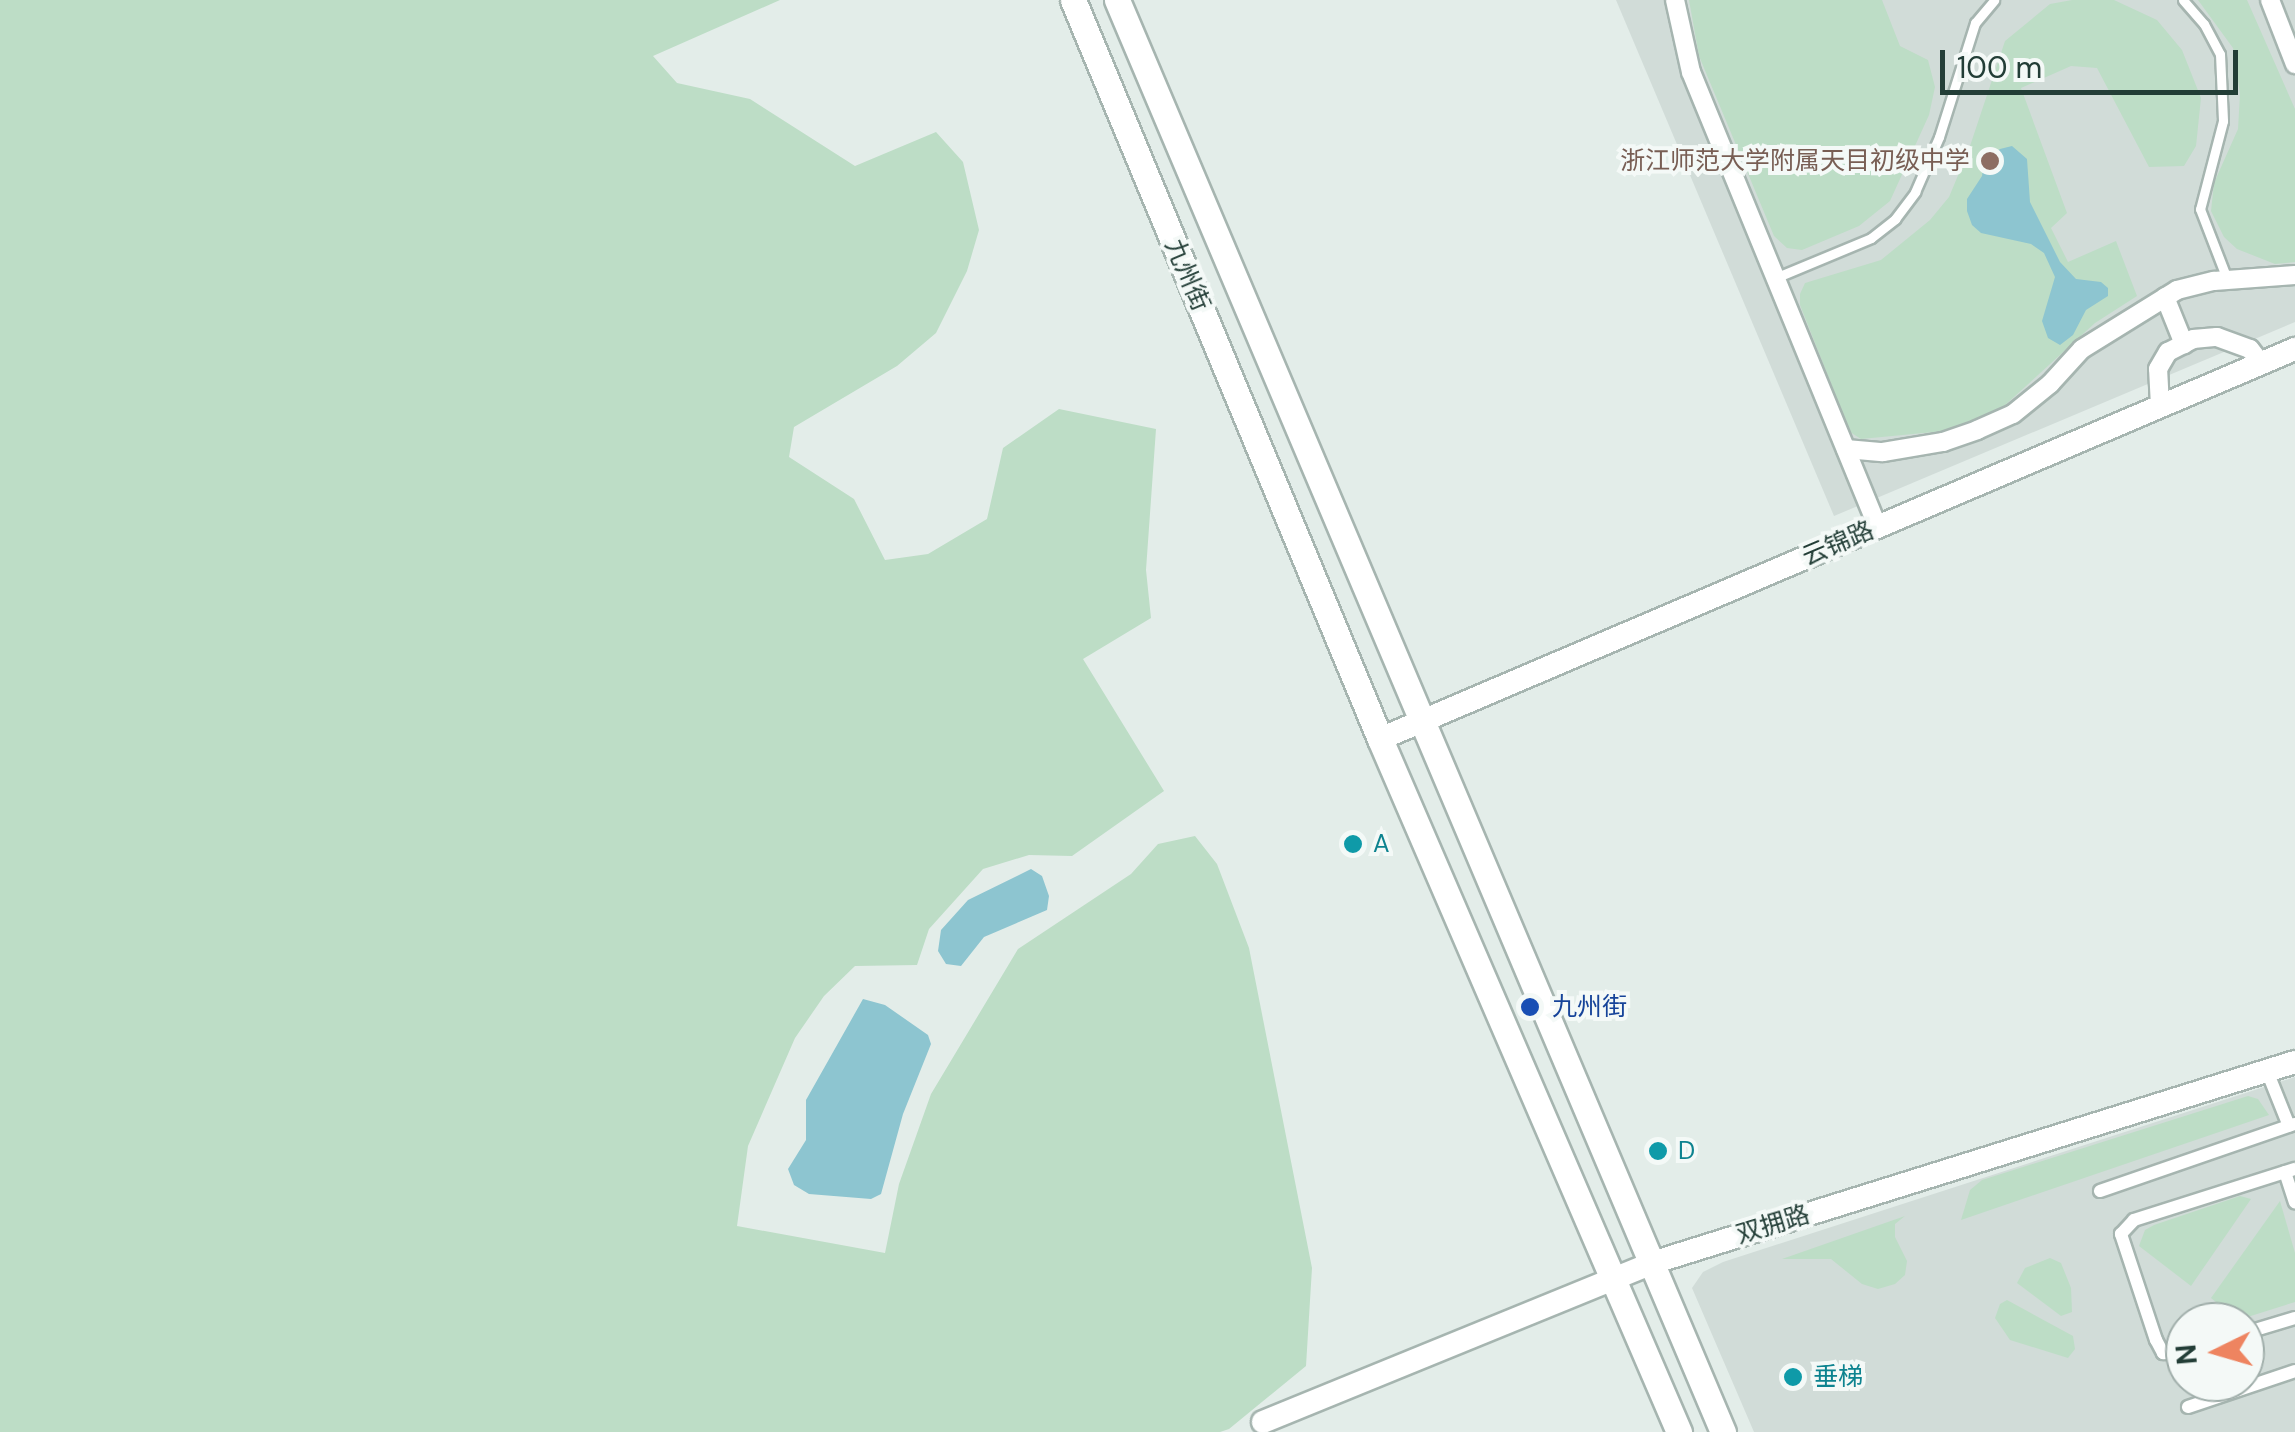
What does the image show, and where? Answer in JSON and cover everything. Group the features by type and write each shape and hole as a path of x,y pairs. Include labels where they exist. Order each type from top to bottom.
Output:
{"main road":[{"name":"九州街","path":"1073,0 1380,739 1678,1432"},
{"name":"九州街","path":"1118,0 1723,1432"}],"street":[{"path":"1675,0 1691,72 1878,527"},
{"path":"2270,0 2295,64"},
{"path":"1846,449 1883,452 1943,442 2013,414 2082,349 2165,297 2227,279 2295,276"},
{"path":"2165,297 2184,344"},
{"path":"2160,406 2158,370 2168,352 2184,344 2217,337 2250,349 2260,364"},
{"name":"云锦路","path":"1380,739 2295,349"},
{"path":"1858,478 1883,452"},
{"name":"双拥路","path":"1263,1422 1652,1263 2295,1062"},
{"path":"2100,1191 2292,1125 2268,1071"},
{"path":"2165,1354 2156,1340 2121,1234 2134,1220 2290,1170 2295,1202"},
{"path":"2265,1328 2295,1318"},
{"path":"2188,1406 2295,1371"}],"lane":[{"path":"1776,278 1871,238 1896,219 1915,192 1939,136 1975,23 1994,0"},
{"path":"2184,0 2204,24 2220,54 2224,121 2200,209 2227,279"}],"shaded area":[{"name":"浙江师范大学附属天目初级中学","path":"1616,0 2295,0 2295,322 1834,516"},
{"path":"2295,1077 2295,1432 1754,1432 1692,1288 1703,1272 1723,1262"}],"green space":[{"path":"0,0 780,0 653,56 677,83 750,99 855,166 936,132 963,162 979,230 967,271 936,333 897,366 794,427 789,457 854,499 885,560 928,554 987,519 1003,448 1059,409 1156,429 1146,570 1151,618 1083,659 1164,791 1072,856 1029,855 983,869 929,929 917,965 855,966 824,996 795,1038 748,1146 737,1226 885,1253 899,1184 931,1094 1018,949 1131,874 1158,844 1195,836 1217,864 1249,948 1312,1268 1306,1366 1229,1429 1220,1432 0,1432"},
{"path":"1689,0 1882,0 1900,46 1928,60 1935,87 1929,115 1890,201 1859,226 1802,250 1787,248 1774,236 1699,56"},
{"path":"2114,0 2157,20 2182,50 2201,98 2196,146 2184,166 2149,167 2097,68 2071,66 2021,88 2067,213 2051,228 2068,262 2116,241 2137,296 2095,323 2004,406 1955,430 1861,439 1850,432 1800,305 1805,283 1881,260 1930,220 1949,197 2005,41 2050,4"},
{"path":"2198,0 2247,0 2295,109 2295,262 2275,264 2237,249 2224,237 2211,211 2214,183 2238,129 2240,94 2233,48"},
{"path":"2248,1096 2258,1099 2269,1115 1961,1220 1970,1190 1982,1180"},
{"path":"2240,1196 2251,1199 2191,1286 2139,1246 2145,1230 2154,1225"},
{"path":"2280,1201 2295,1253 2295,1302 2265,1311 2265,1302 2216,1302 2211,1298"},
{"path":"1905,1216 1895,1224 1895,1237 1907,1261 1905,1275 1895,1284 1878,1289 1862,1284 1831,1259 1782,1259"},
{"path":"2050,1258 2061,1263 2071,1288 2072,1312 2061,1316 2017,1283 2025,1268"},
{"path":"2007,1300 2073,1336 2075,1349 2068,1358 2010,1340 1995,1318 2000,1304"}],"water":[{"path":"2012,146 2027,159 2030,202 2060,262 2076,279 2101,282 2108,288 2108,296 2086,310 2073,335 2060,345 2048,338 2042,321 2055,277 2044,253 2031,244 1981,233 1972,225 1967,211 1967,199 1982,176 1984,162 2000,149"},
{"path":"1031,869 1042,876 1049,896 1047,910 984,937 961,966 946,964 938,951 941,930 968,900"},
{"path":"863,999 885,1005 928,1035 931,1044 903,1114 881,1194 871,1199 809,1194 794,1185 788,1169 806,1140 806,1100"}],"place":[{"name":"浙江师范大学附属天目初级中学","path":"1990,161"},
{"name":"A","path":"1353,844"},
{"name":"九州街","path":"1530,1007"},
{"name":"D","path":"1658,1151"},
{"name":"垂梯","path":"1793,1377"}]}
